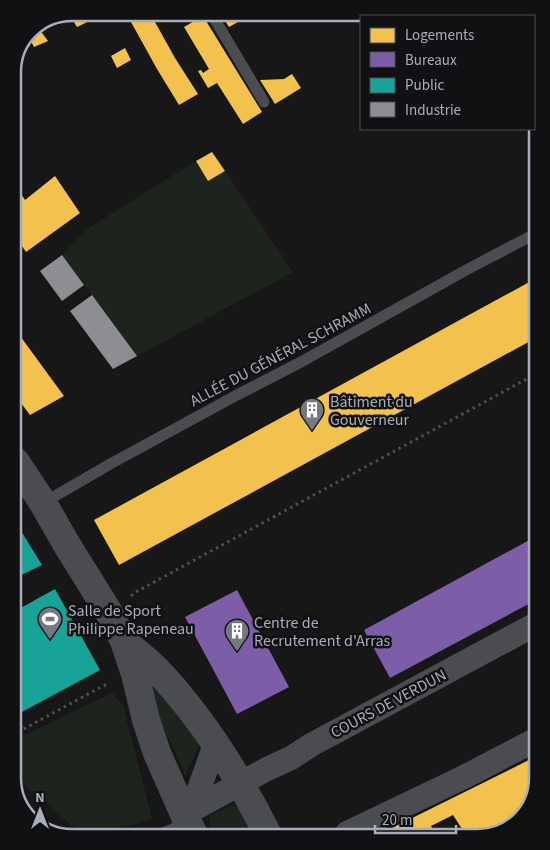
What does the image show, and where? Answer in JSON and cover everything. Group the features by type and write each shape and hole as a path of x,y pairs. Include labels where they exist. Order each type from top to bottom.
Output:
{"street":[{"path":"21,470 108,611 124,642 157,753 191,822"},
{"name":"COURS DE VERDUN","path":"191,822 241,783 291,758 311,745 529,628"},
{"path":"124,642 155,668 186,703 216,742 241,783 265,829"},
{"path":"191,822 216,742"},
{"path":"357,829 529,743"}],"lane":[{"path":"216,21 264,102"},
{"name":"ALLÉE DU GÉNÉRAL SCHRAMM","path":"43,503 112,463 529,237"},
{"path":"174,829 191,822"}],"path":[{"path":"134,593 529,378"},
{"path":"21,730 103,686 135,674"}],"shaded area":[{"path":"196,161 208,181 225,171 293,272 137,356 62,255 90,227"},
{"path":"146,683 172,703 202,740 185,776 156,712"},
{"path":"112,693 123,705 152,818 111,829 79,829 71,825 22,783 21,737"},
{"path":"233,805 244,810 255,829 211,829 209,815"}],"building: Logements":[{"path":"73,21 89,21 77,27"},
{"path":"130,21 154,21 198,94 179,105"},
{"path":"194,21 206,21 262,112 243,124 217,83 208,88 198,71 201,70 203,73 209,69 184,27"},
{"path":"225,21 240,21 229,27"},
{"path":"41,32 48,41 34,47 31,42"},
{"path":"125,48 131,60 117,68 111,56"},
{"path":"292,74 301,88 275,104 260,80 284,79"},
{"path":"212,152 225,171 208,181 196,161"},
{"path":"55,176 80,213 26,252 21,244 21,194 25,200"},
{"name":"Bâtiment du Gouverneur","path":"529,282 529,342 119,565 94,520"},
{"path":"21,337 64,396 30,415 21,403"},
{"path":"529,760 529,778 525,797 514,814 497,825 478,829 462,829 453,815 431,826 432,829 390,829"}],"building: Bureaux":[{"path":"529,540 529,604 390,678 364,630"},
{"name":"Centre de Recrutement d'Arras","path":"237,590 289,687 237,714 185,617"}],"building: Public":[{"path":"21,531 42,565 21,575"},
{"name":"Salle de Sport Philippe Rapeneau","path":"55,589 100,670 21,712 21,608"}],"building: Industrie":[{"path":"62,255 84,285 62,301 40,271"},
{"path":"92,295 137,356 113,369 70,311"}],"place":[{"name":"Bâtiment du Gouverneur","path":"312,431"},
{"name":"Salle de Sport Philippe Rapeneau","path":"50,640"},
{"name":"Centre de Recrutement d'Arras","path":"237,652"}]}
